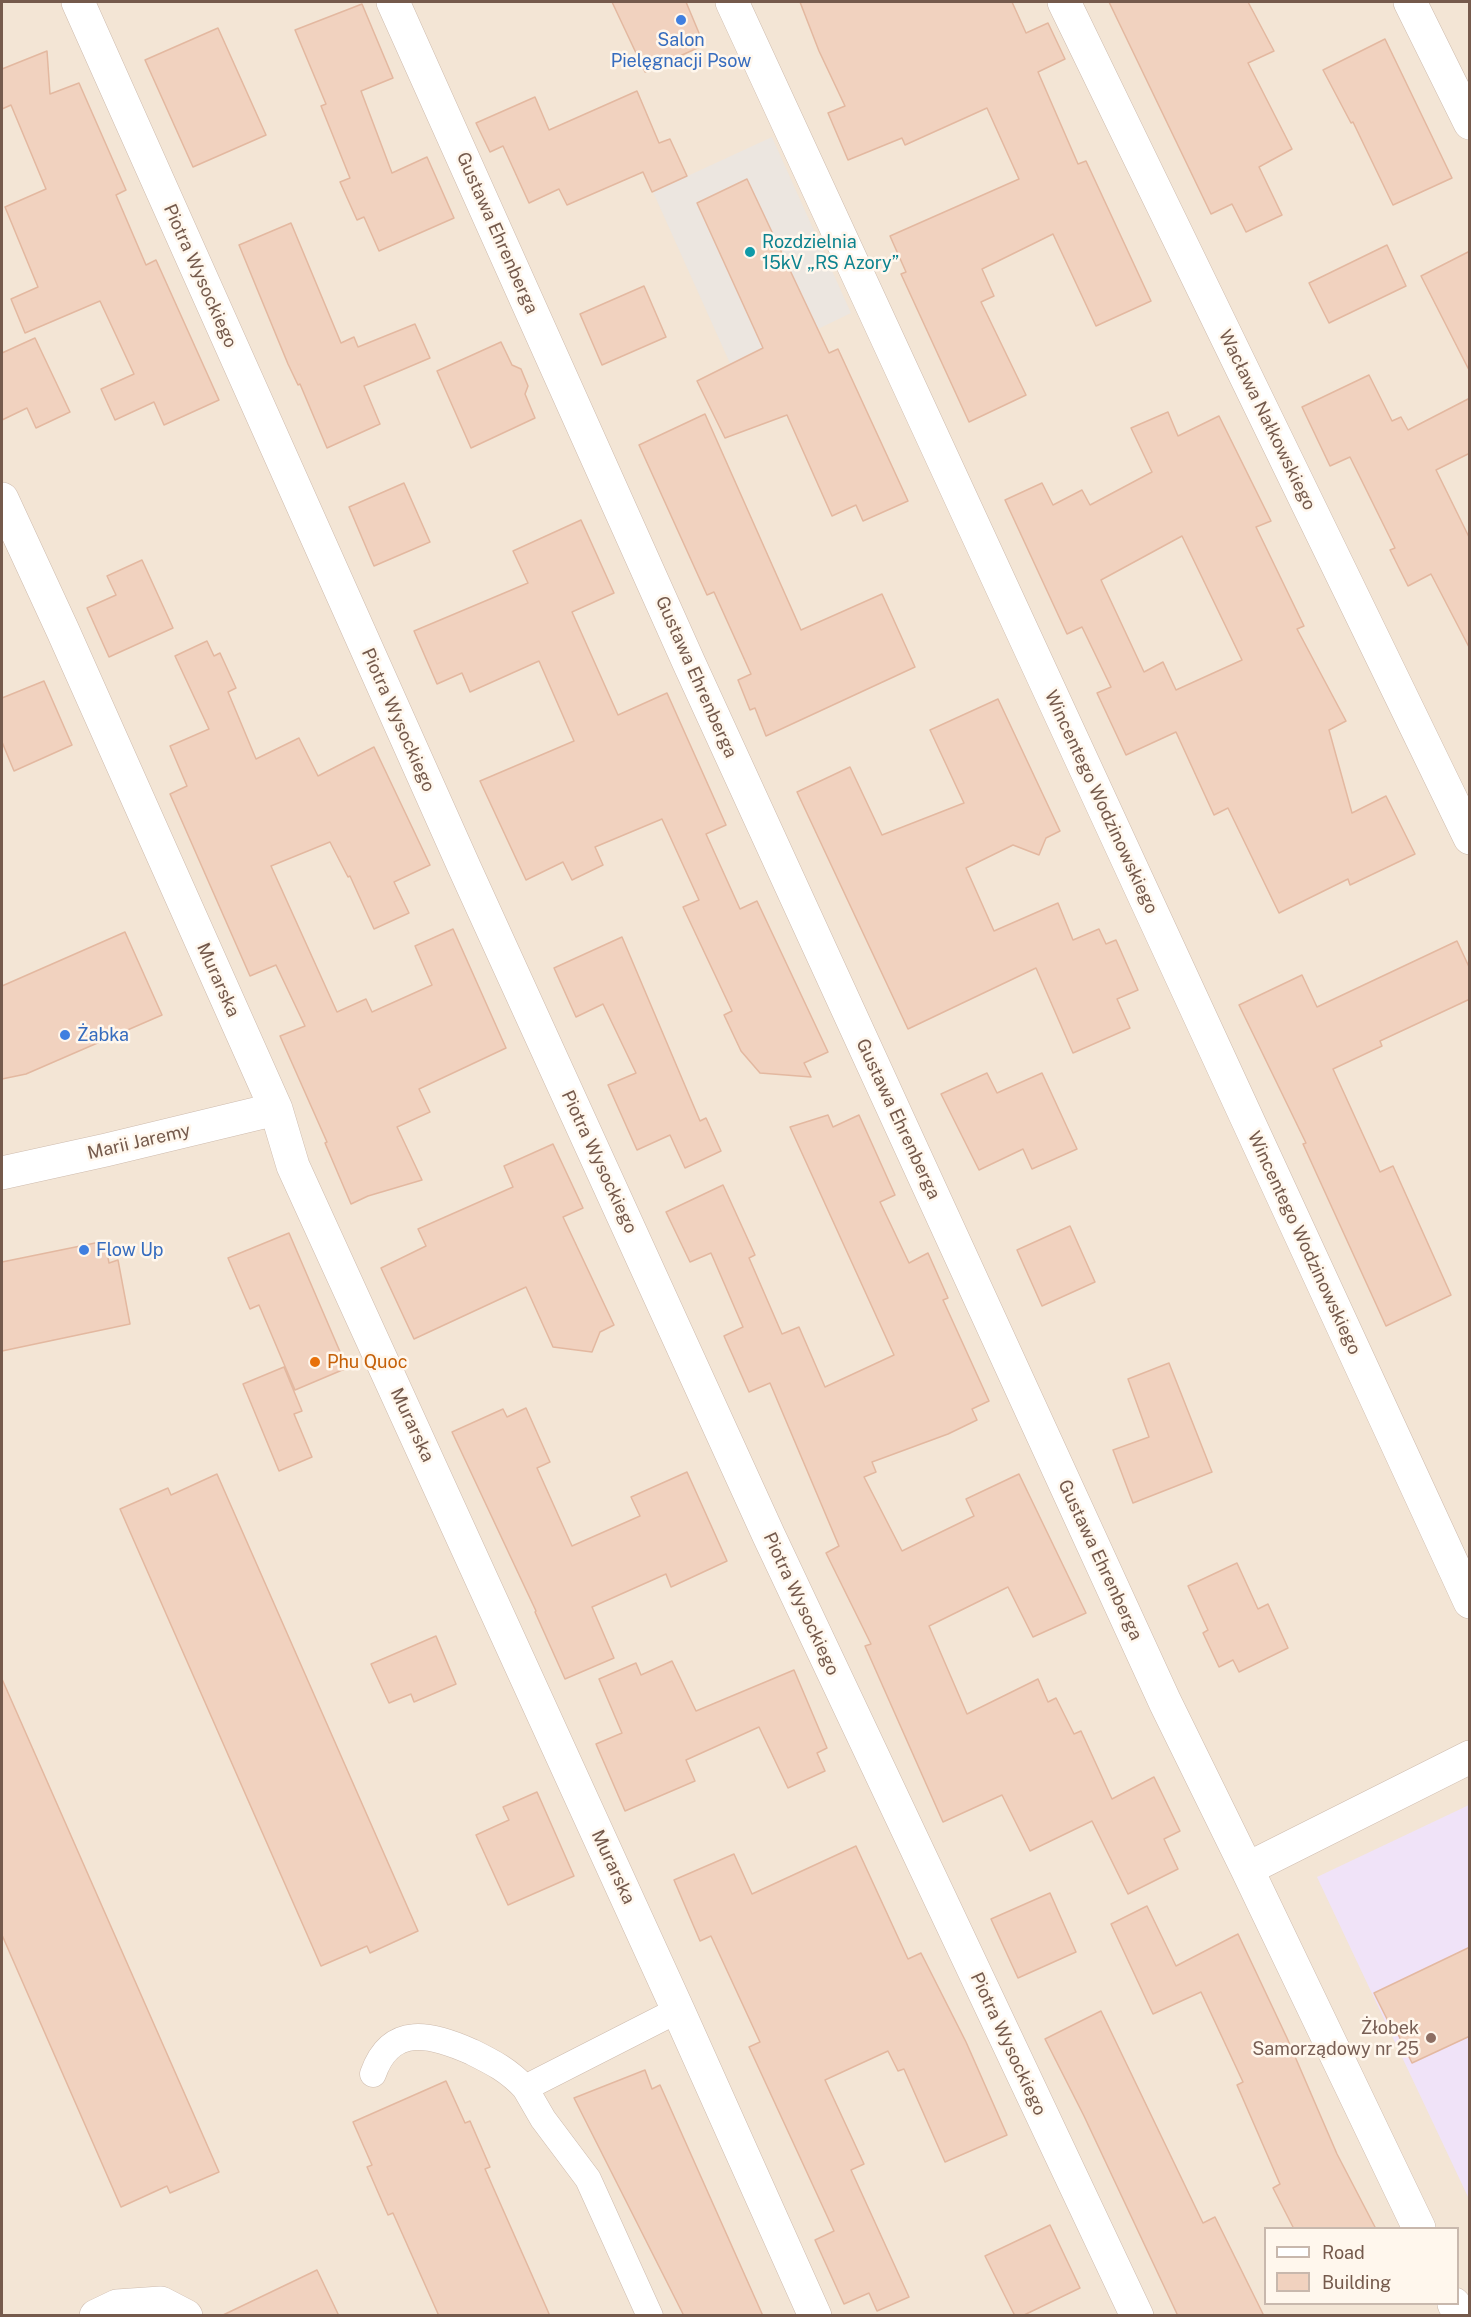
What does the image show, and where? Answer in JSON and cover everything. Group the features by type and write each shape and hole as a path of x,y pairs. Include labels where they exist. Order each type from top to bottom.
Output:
{"street":[{"name":"Piotra Wysockiego","path":"78,2 465,869 764,1525 1137,2316"},
{"name":"Gustawa Ehrenberga","path":"393,2 749,793 1165,1702 1418,2227"},
{"name":"Wincentego Wodzinowskiego","path":"732,2 1470,1602"},
{"name":"Wacława Nałkowskiego","path":"1064,2 1470,838"},
{"path":"1410,2 1470,123"},
{"name":"Murarska","path":"2,499 276,1109 293,1166 815,2316"},
{"name":"Marii Jaremy","path":"2,1173 276,1109"},
{"path":"1247,1869 1470,1757"},
{"path":"96,2316 117,2306 160,2303 186,2316"}],"lane":[{"path":"525,2088 678,2010"},
{"path":"373,2074 380,2057 394,2044 411,2037 434,2037 448,2041 504,2068 525,2088 543,2119 588,2179 650,2316"}],"shaded area":[{"path":"2,2 1469,2 1469,2315 2,2316"},
{"path":"772,137 851,313 733,370 653,192"},
{"name":"Żłobek Samorządowy nr 25","path":"1469,1805 1469,2199 1317,1877"}],"building":[{"path":"612,2 686,2 704,45 645,72"},
{"path":"800,2 1012,2 1026,33 1048,23 1065,59 1038,72 1078,164 1086,161 1151,301 1096,326 1053,234 982,269 994,296 981,302 1026,395 969,422 901,274 906,272 890,236 1019,179 987,108 905,145 902,138 848,160 828,113 845,106 819,51"},
{"path":"1109,2 1248,2 1274,51 1248,63 1292,149 1259,167 1282,215 1246,232 1232,204 1211,214"},
{"path":"362,4 393,78 361,91 392,173 427,157 454,218 379,251 364,217 357,220 340,182 350,178 321,106 326,104 295,30"},
{"path":"218,28 266,135 193,167 145,60"},
{"path":"1385,39 1452,178 1393,205 1353,122 1351,123 1323,70"},
{"path":"47,51 50,94 79,83 126,190 116,195 146,265 156,260 219,400 164,425 154,402 115,420 101,389 134,374 100,301 25,333 11,299 38,287 5,207 46,189 11,105 2,109 2,69"},
{"path":"637,91 659,143 670,139 687,176 652,192 643,172 567,205 559,189 529,203 503,146 490,152 476,123 535,97 549,130"},
{"path":"747,179 829,353 838,349 908,501 863,521 856,505 832,516 787,415 725,438 697,381 763,348 697,203"},
{"path":"291,223 341,343 354,337 358,347 415,324 430,358 364,386 380,424 327,448 300,384 298,385 288,364 239,245"},
{"path":"1387,245 1406,286 1329,323 1309,283"},
{"path":"1470,251 1470,372 1421,276"},
{"path":"644,286 666,337 602,365 580,314"},
{"path":"35,338 70,412 36,428 27,408 2,420 2,353"},
{"path":"501,342 512,365 521,369 528,386 525,394 535,418 471,448 437,371"},
{"path":"1369,375 1392,421 1401,417 1408,430 1470,398 1470,453 1436,470 1470,539 1470,649 1431,574 1408,586 1390,550 1395,548 1350,457 1330,466 1302,407"},
{"path":"1168,412 1178,436 1219,416 1271,521 1256,527 1304,626 1297,629 1346,721 1329,730 1352,813 1386,796 1415,854 1350,885 1348,879 1279,913 1228,808 1214,815 1176,732 1126,755 1097,693 1111,687 1082,627 1067,634 1005,500 1042,483 1053,505 1082,490 1090,505 1152,472 1131,428","holes":["1182,536 1242,660 1176,690 1163,662 1144,672 1101,580"]},
{"path":"705,414 801,630 882,594 915,667 766,736 755,708 750,710 738,680 751,674 714,592 707,595 639,445"},
{"path":"404,483 430,542 374,566 349,507"},
{"path":"581,520 614,593 572,612 618,715 667,693 726,825 706,834 740,909 757,901 828,1052 804,1063 811,1077 760,1073 741,1051 724,1015 732,1011 683,907 699,900 662,819 595,847 603,865 572,880 563,862 526,880 480,781 574,741 539,661 470,692 462,673 437,684 414,631 528,583 513,551"},
{"path":"142,560 173,628 109,657 87,608 116,595 107,576"},
{"path":"207,641 214,656 220,653 236,688 228,692 256,759 299,738 318,776 374,747 430,865 394,882 409,913 374,929 350,876 348,877 330,842 271,866 337,1012 366,999 372,1012 432,985 415,946 453,929 506,1048 419,1089 430,1112 397,1127 422,1180 368,1196 351,1204 325,1143 327,1142 280,1036 305,1026 276,965 250,976 170,794 187,786 170,746 209,729 175,656"},
{"path":"44,681 72,745 14,771 2,742 2,698"},
{"path":"998,699 1060,831 1046,838 1039,855 1013,845 966,868 994,931 1058,903 1073,940 1099,929 1106,944 1116,940 1138,990 1117,999 1130,1028 1073,1053 1036,968 908,1029 797,792 850,767 882,835 964,803 930,730"},
{"path":"125,932 162,1015 26,1074 2,1079 2,986"},
{"path":"622,937 700,1121 706,1118 721,1151 685,1168 670,1135 637,1150 608,1085 636,1073 603,1004 576,1017 554,968"},
{"path":"1457,941 1470,969 1470,999 1380,1041 1382,1046 1333,1069 1380,1172 1393,1166 1451,1295 1386,1326 1303,1144 1306,1143 1239,1005 1302,975 1317,1007"},
{"path":"987,1073 997,1093 1042,1073 1077,1149 1032,1169 1023,1149 979,1170 941,1094"},
{"path":"828,1115 833,1127 859,1115 895,1195 880,1202 909,1263 928,1253 948,1298 943,1300 989,1401 972,1409 977,1420 948,1434 872,1462 876,1472 864,1477 902,1551 974,1516 966,1499 1019,1474 1086,1613 1033,1637 1008,1587 929,1626 967,1714 1038,1679 1048,1702 1056,1698 1074,1734 1081,1731 1112,1799 1154,1777 1180,1831 1164,1839 1178,1869 1128,1894 1092,1821 1030,1851 1002,1795 943,1822 865,1646 871,1644 826,1553 839,1546 770,1383 749,1392 724,1336 743,1327 711,1253 690,1262 666,1212 723,1185 755,1255 749,1258 782,1334 799,1327 825,1387 894,1355 790,1127"},
{"path":"553,1144 583,1208 563,1217 614,1325 600,1332 592,1352 553,1347 526,1287 414,1339 381,1268 426,1246 418,1229 513,1187 504,1166"},
{"path":"1070,1226 1095,1282 1042,1306 1017,1250"},
{"path":"289,1233 347,1368 295,1390 259,1305 250,1309 228,1258"},
{"path":"105,1241 109,1263 118,1260 130,1324 2,1351 2,1262"},
{"path":"1169,1363 1212,1472 1133,1503 1113,1450 1149,1437 1128,1379"},
{"path":"284,1367 302,1411 294,1414 312,1457 279,1471 243,1384"},
{"path":"526,1408 550,1462 537,1468 572,1546 640,1516 631,1497 687,1472 727,1561 671,1587 666,1574 592,1607 614,1658 565,1679 536,1611 452,1432 503,1409 507,1417"},
{"path":"217,1474 418,1931 370,1953 367,1946 321,1966 120,1509 168,1488 171,1495"},
{"path":"1237,1563 1258,1609 1268,1604 1288,1648 1239,1672 1233,1660 1219,1667 1203,1633 1208,1630 1188,1586"},
{"path":"436,1636 456,1684 414,1702 411,1694 389,1703 371,1664"},
{"path":"672,1661 696,1711 794,1670 827,1748 817,1753 825,1771 788,1788 759,1727 686,1760 695,1781 625,1811 596,1744 622,1733 599,1679 636,1663 641,1675"},
{"path":"2,1679 219,2172 170,2193 167,2186 121,2207 2,1935"},
{"path":"537,1792 574,1876 508,1905 476,1835 509,1820 503,1807"},
{"path":"856,1846 908,1959 921,1953 966,2042 1007,2135 945,2162 904,2069 898,2071 888,2051 825,2080 864,2164 851,2170 909,2297 877,2311 869,2293 844,2304 815,2240 834,2231 749,2047 760,2042 711,1936 700,1941 674,1880 734,1854 752,1894"},
{"path":"1050,1893 1076,1952 1018,1978 991,1919"},
{"path":"1147,1906 1176,1966 1238,1934 1287,2038 1337,2154 1375,2227 1293,2227 1273,2188 1280,2184 1237,2085 1243,2082 1201,1992 1153,2014 1111,1924"},
{"path":"1470,1947 1470,2036 1412,2063 1374,1993"},
{"path":"1101,2011 1203,2223 1215,2217 1264,2316 1178,2316 1084,2116 1045,2039"},
{"path":"645,2070 652,2089 660,2085 763,2316 684,2316 574,2098"},
{"path":"446,2081 465,2123 470,2121 490,2167 485,2169 550,2316 439,2316 393,2213 388,2215 367,2167 372,2165 353,2122"},
{"path":"1050,2225 1080,2288 1022,2316 1015,2316 985,2256"},
{"path":"317,2270 339,2316 221,2316"}],"place":[{"name":"Salon Pielęgnacji Psow","path":"681,20"},
{"name":"Rozdzielnia 15kV „RS Azory”","path":"750,252"},
{"name":"Żabka","path":"65,1035"},
{"name":"Flow Up","path":"84,1250"},
{"name":"Phu Quoc","path":"315,1362"},
{"name":"Żłobek Samorządowy nr 25","path":"1431,2038"}]}
